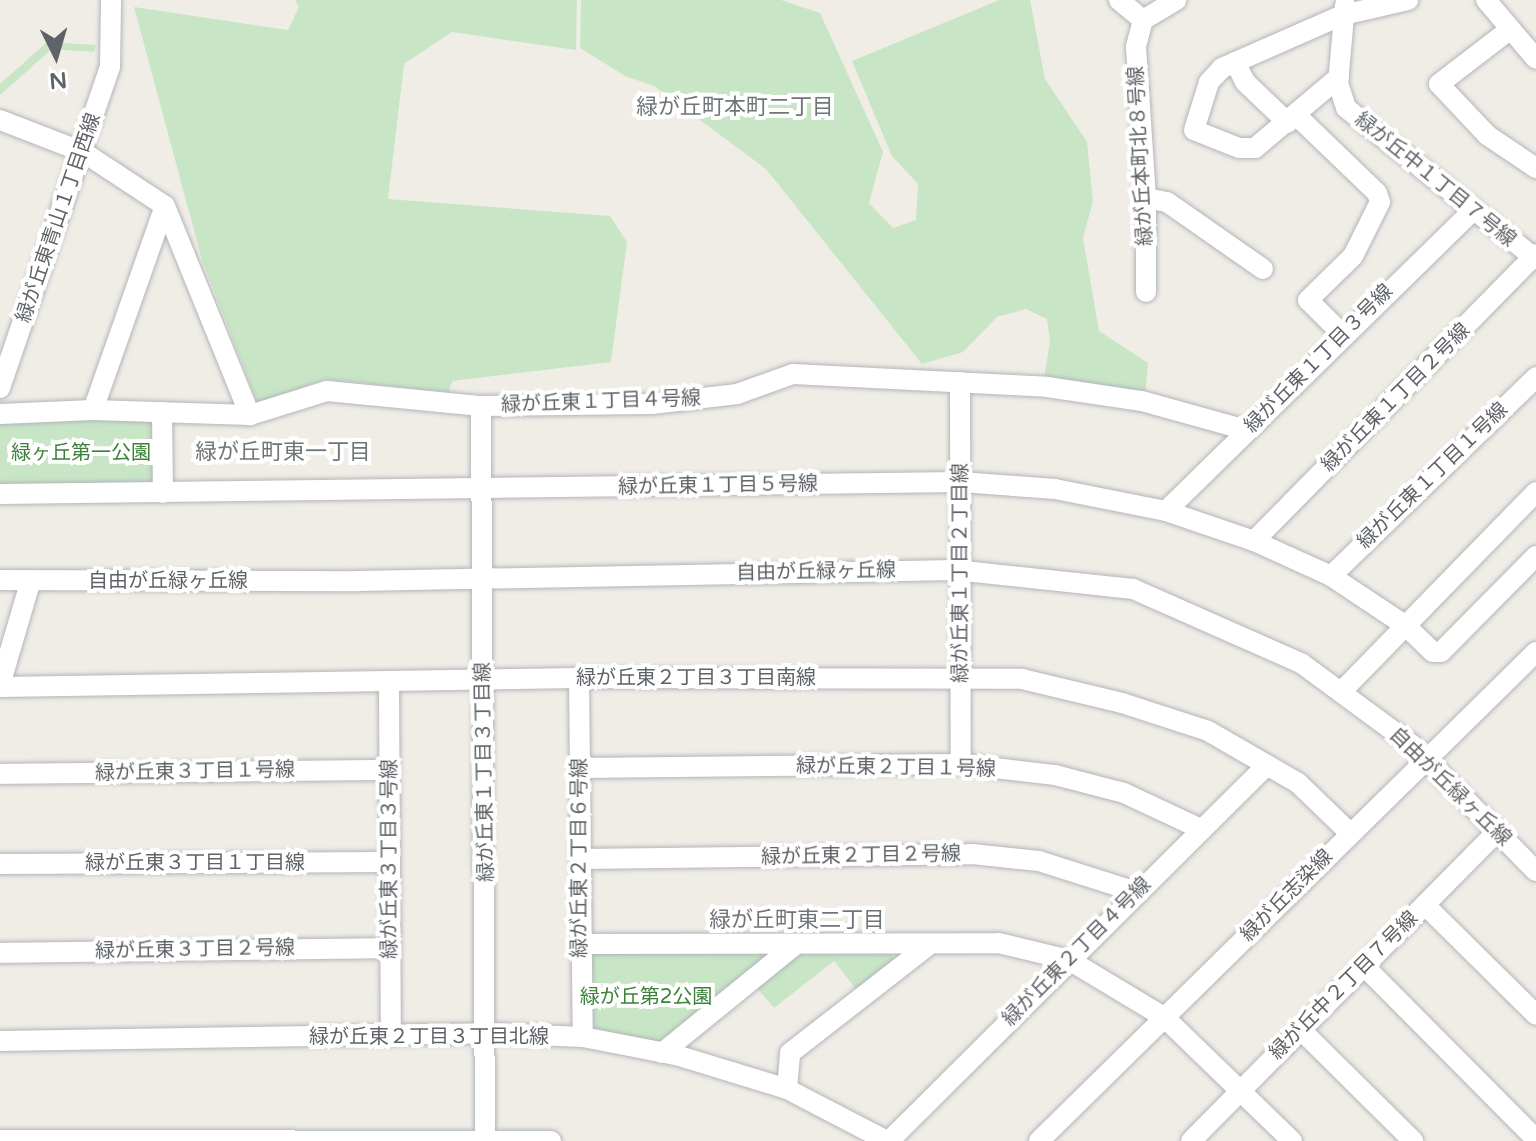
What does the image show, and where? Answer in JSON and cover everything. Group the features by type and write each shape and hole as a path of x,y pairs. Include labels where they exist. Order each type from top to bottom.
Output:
{"street":[{"name":"緑が丘東青山１丁目西線","path":"0,388 110,67 111,0"},
{"path":"1119,0 1143,20 1176,0"},
{"path":"1339,77 1255,148 1239,148 1194,130 1209,82 1235,62 1345,7 1408,0"},
{"path":"1486,0 1508,31 1536,59"},
{"name":"緑が丘中１丁目７号線","path":"1345,7 1339,77 1346,108 1536,257"},
{"name":"緑が丘本町北８号線","path":"1143,20 1136,47 1146,198 1146,292"},
{"path":"1508,31 1439,84 1487,135 1536,168"},
{"path":"1235,62 1245,82 1377,193 1380,202 1353,256 1308,300 1342,334"},
{"path":"0,120 83,152 165,206 250,415"},
{"path":"1146,198 1167,202 1263,269"},
{"path":"93,410 165,206"},
{"name":"緑が丘東１丁目３号線","path":"1166,511 1342,334 1473,210"},
{"name":"緑が丘東１丁目２号線","path":"1254,541 1536,257"},
{"name":"緑が丘東１丁目４号線","path":"0,414 93,410 250,415 327,391 481,406 652,404 737,394 793,374 960,382 1142,401 1246,430"},
{"name":"緑が丘東１丁目１号線","path":"1331,576 1536,377"},
{"name":"緑が丘東１丁目２丁目線","path":"960,382 961,764"},
{"name":"緑が丘東１丁目３丁目線","path":"481,406 487,1033 485,1138"},
{"path":"162,412 163,493"},
{"name":"緑が丘東１丁目５号線","path":"0,494 961,482 1055,489 1166,511 1254,541 1331,576 1406,626 1433,652 1441,652 1536,556"},
{"path":"1341,692 1536,492"},
{"name":"自由が丘緑ヶ丘線","path":"0,580 483,579 962,571 1133,589 1301,663 1425,758 1536,871"},
{"path":"0,686 31,580"},
{"name":"緑が丘志染線","path":"1039,1141 1536,652"},
{"name":"緑が丘東２丁目３丁目南線","path":"0,686 579,678 1022,679 1122,703 1208,731 1298,783 1350,833"},
{"name":"緑が丘東２丁目６号線","path":"579,678 583,1037"},
{"name":"緑が丘東３丁目３号線","path":"389,682 391,1036"},
{"name":"緑が丘東２丁目１号線","path":"579,768 961,764 1055,775 1110,789 1201,829"},
{"name":"緑が丘東２丁目４号線","path":"888,1141 1267,765"},
{"name":"緑が丘東３丁目１号線","path":"0,774 390,770"},
{"name":"緑が丘中２丁目７号線","path":"1191,1141 1497,832"},
{"name":"緑が丘東２丁目２号線","path":"580,859 972,854 1039,861 1137,892"},
{"name":"緑が丘東３丁目１丁目線","path":"0,864 390,862"},
{"path":"1425,905 1536,1015"},
{"path":"580,944 999,943 1069,960 1164,1017 1292,1141"},
{"path":"662,1053 796,944"},
{"path":"787,1089 790,1053 930,944"},
{"name":"緑が丘東３丁目２号線","path":"0,953 391,948"},
{"path":"1364,966 1536,1139"},
{"path":"1301,1030 1413,1141"},
{"name":"緑が丘東２丁目３丁目北線","path":"0,1041 487,1033 583,1037 662,1053 787,1089 888,1141"},
{"path":"0,1140 485,1138 551,1141"}],"green space":[{"path":"295,0 577,0 576,50 452,32 404,64 388,199 610,216 627,242 611,362 452,381 449,392 325,379 258,404 202,260 134,7 288,30 299,7"},
{"path":"581,0 781,0 820,13 883,152 869,203 893,228 916,220 918,184 892,156 852,61 999,0 1030,0 1045,79 1087,142 1093,201 1083,238 1099,331 1148,363 1145,396 1044,379 1050,341 1047,319 1026,309 997,317 963,352 922,364 766,169 654,86 625,76 580,48"},
{"path":"47,42 96,45 94,52 52,49 0,95 0,84"},
{"name":"緑ヶ丘第一公園","path":"162,412 163,493 0,494 0,414"},
{"name":"緑が丘第2公園","path":"580,944 796,944 662,1053 583,1037"},
{"path":"890,951 894,959 856,989 834,961 774,1008 756,987 800,952"}],"district":[{"name":"緑が丘町本町二丁目","path":"735,108"},
{"name":"緑が丘町東一丁目","path":"283,453"},
{"name":"緑が丘町東二丁目","path":"797,921"}]}
